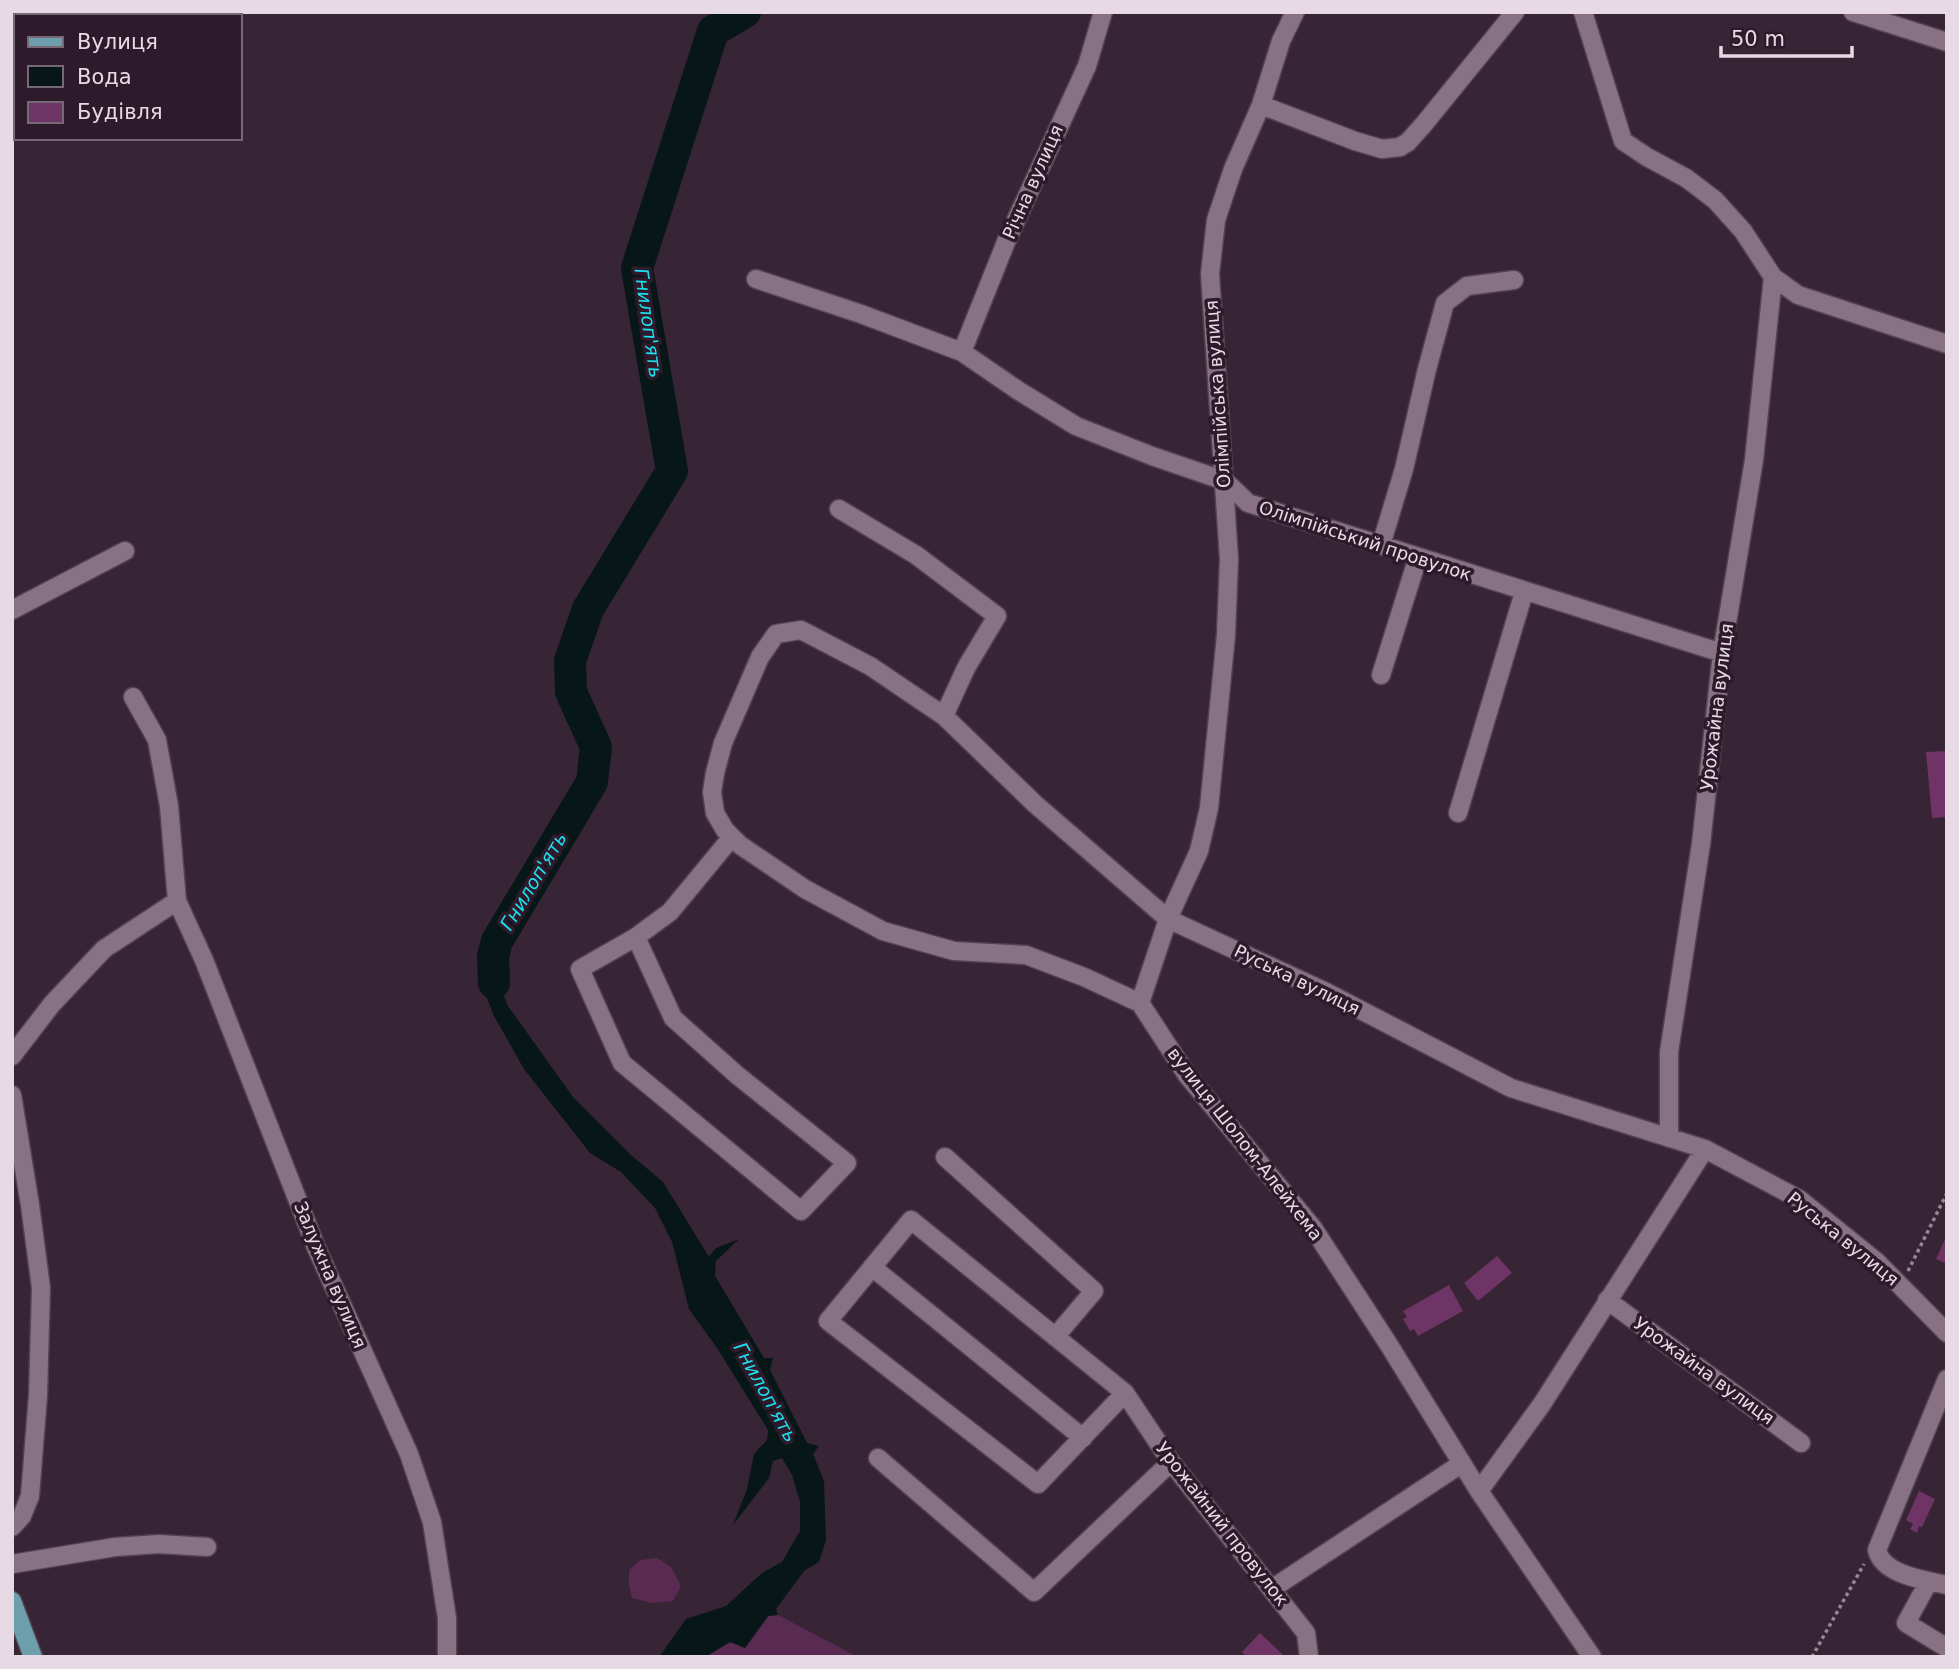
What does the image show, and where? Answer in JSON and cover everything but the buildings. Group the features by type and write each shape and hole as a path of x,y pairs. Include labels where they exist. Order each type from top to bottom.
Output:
{"main road":[{"path":"12,1601 33,1657"}],"street":[{"name":"Річна вулиця","path":"962,352 1006,242 1087,66 1103,12"},
{"name":"Олімпійська вулиця","path":"1140,1003 1167,919 1199,851 1209,808 1226,635 1229,559 1210,274 1216,220 1233,169 1261,105 1281,41 1295,12"},
{"path":"1261,105 1355,141 1382,149 1400,147 1424,124 1515,12"},
{"path":"1583,12 1623,141 1647,158 1686,177 1715,200 1743,231 1773,277 1798,295 1947,344"},
{"path":"1853,12 1947,42"},
{"name":"Урожайна вулиця","path":"1669,1138 1669,1052 1701,844 1722,653 1754,460 1773,277"},
{"name":"Олімпійський провулок","path":"756,279 862,314 962,352 1076,426 1225,481 1248,503 1722,653"},
{"path":"1381,545 1404,469 1445,303 1467,286 1514,280"},
{"path":"839,509 916,555 997,616 966,668 944,716 870,666 801,630 776,634 760,657 723,743 712,792 715,813 740,845 806,889 883,931 954,951 1026,955 1084,977 1140,1003"},
{"path":"12,611 125,551"},
{"path":"1381,675 1418,557"},
{"path":"1458,813 1524,592"},
{"name":"Залужна вулиця","path":"132,698 157,740 169,806 177,901 204,960 316,1247 409,1454 432,1522 447,1618 447,1657"},
{"name":"Руська вулиця","path":"944,716 1035,804 1167,919 1326,992 1511,1088 1705,1149 1799,1199 1877,1262 1947,1333"},
{"path":"636,937 673,1018 737,1075 847,1163 800,1211 622,1063 580,969 636,937 670,912 732,836"},
{"path":"12,1056 52,1004 104,949 177,901"},
{"name":"вулиця Шолом-Алейхема","path":"1140,1003 1187,1076 1313,1228 1390,1345 1461,1464 1592,1657"},
{"path":"12,1095 41,1288 38,1395 30,1496 22,1516 12,1527"},
{"path":"1479,1491 1542,1404 1705,1149"},
{"path":"945,1157 1094,1291 1055,1337"},
{"name":"Урожайний провулок","path":"872,1267 911,1220 1125,1393 1171,1462 1306,1633 1310,1657"},
{"path":"1083,1437 872,1267 828,1321 1038,1485 1125,1393"},
{"name":"Урожайна вулиця","path":"1607,1300 1801,1443"},
{"path":"1947,1379 1877,1550 1879,1558 1890,1568 1947,1585"},
{"path":"878,1458 1034,1592 1171,1462"},
{"path":"1273,1588 1461,1464"},
{"path":"12,1564 114,1547 207,1547"},
{"path":"1929,1581 1906,1623 1947,1648"}],"path":[{"path":"1900,1286 1947,1193"},
{"path":"1812,1657 1870,1552 1877,1550"}],"shaded area":[{"path":"657,1558 671,1567 681,1586 673,1601 652,1603 632,1598 629,1570 640,1560"},
{"path":"778,1615 858,1657 705,1657 731,1642 745,1648 769,1616"}],"water":[{"path":"497,941 501,988 508,1006 573,1097 631,1155 663,1182 709,1257 716,1248 739,1239 716,1261 715,1276 764,1358 773,1358 770,1370 807,1443 819,1446 813,1454 824,1481 826,1540 819,1562 804,1571 776,1609 778,1615 768,1616 745,1648 730,1642 705,1657 659,1657 686,1619 726,1606 762,1573 782,1562 800,1531 800,1502 792,1475 782,1458 773,1461 769,1478 733,1525 747,1489 754,1454 767,1440 768,1430 717,1348 689,1309 672,1242 655,1208 621,1172 590,1153 524,1069 494,1016 487,998 485,975"}],"waterway":[{"name":"Гнилоп'ять","path":"494,983 493,956 497,941 592,782 596,747 571,692 570,661 588,609 672,471 637,268 713,31 745,12"}]}
